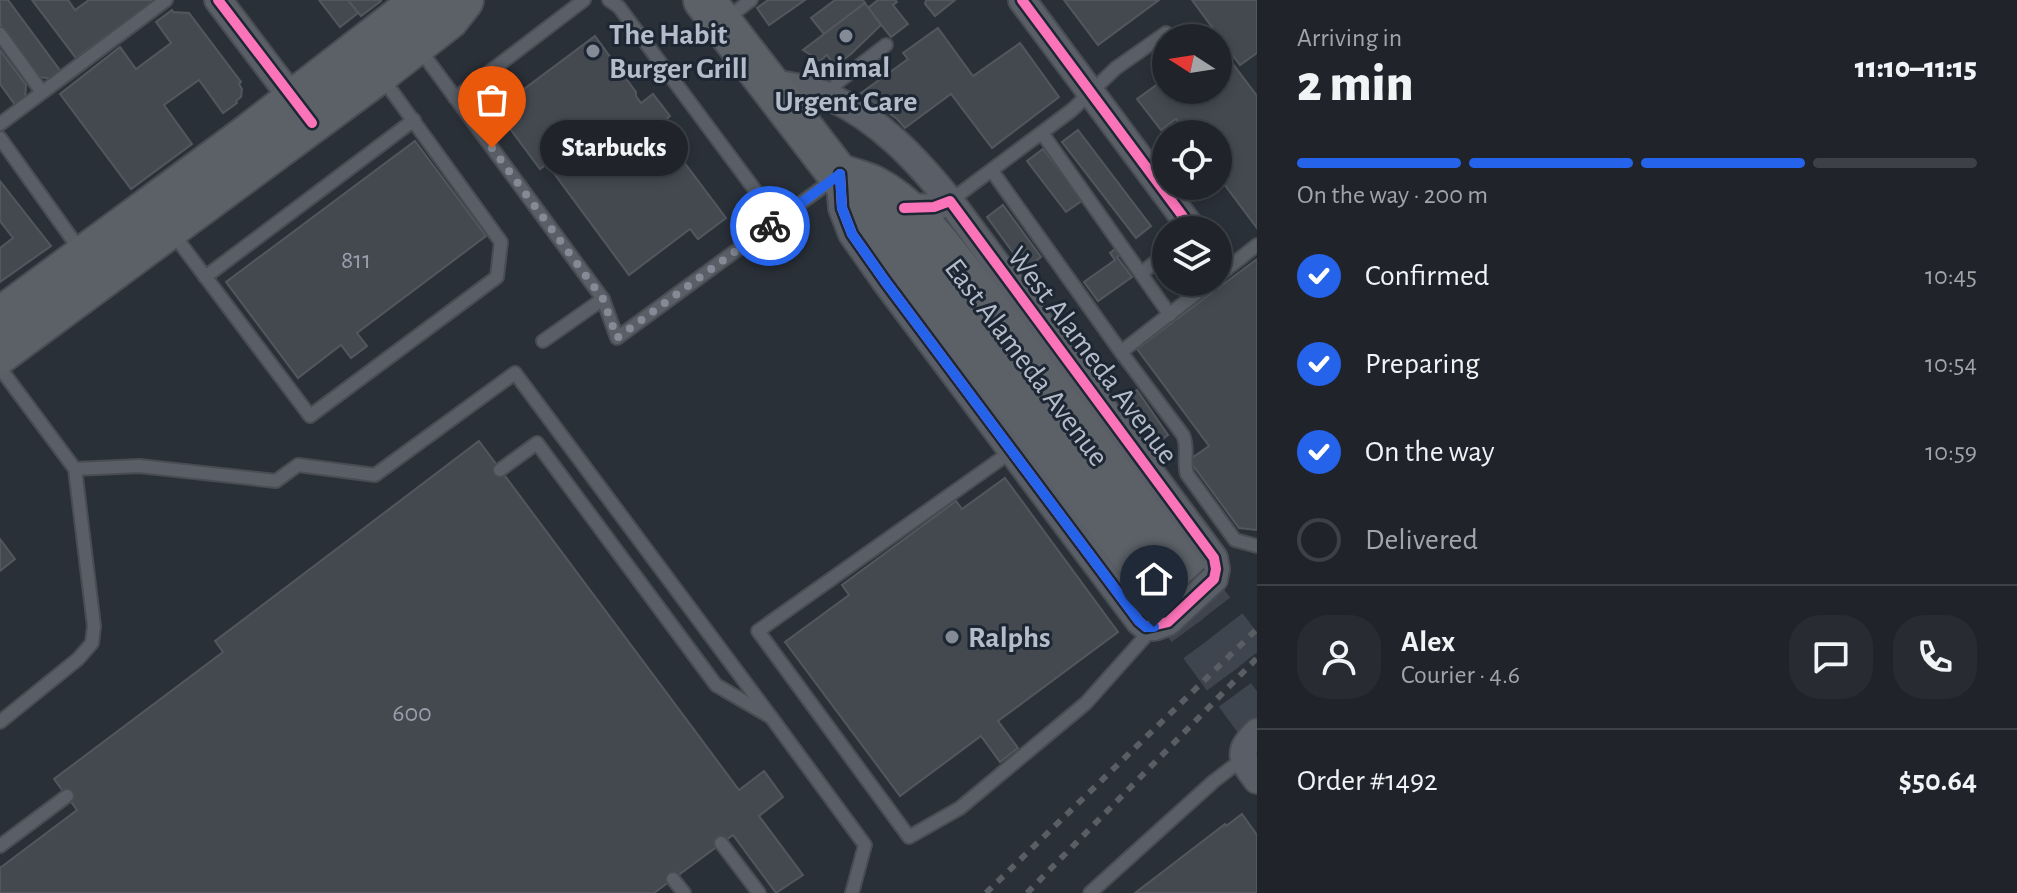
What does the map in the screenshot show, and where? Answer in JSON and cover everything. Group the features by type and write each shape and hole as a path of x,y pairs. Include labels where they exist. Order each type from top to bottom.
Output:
{"main road":[{"path":"0,353 170,229 423,0"},
{"path":"0,318 247,136 379,73 448,19 463,0"},
{"name":"East Alameda Avenue","path":"726,8 764,81 840,174 871,219 1181,595"},
{"name":"East Alameda Avenue","path":"840,174 874,187 904,208 977,292 1181,595"}],"street":[{"path":"218,0 302,111"},
{"path":"1022,0 1183,216"},
{"name":"West Alameda Avenue","path":"764,81 828,96 888,134 922,167 950,201 1214,558 1216,569 1181,595"},
{"path":"840,174 842,208 852,234 1139,621 1146,627 1181,595"},
{"path":"904,208 934,207 950,201"}],"lane":[{"path":"0,124 166,0"},
{"path":"455,98 584,0"},
{"path":"609,0 619,7 778,221"},
{"path":"0,34 42,92"},
{"path":"950,201 1092,94 1116,68 1152,43"},
{"path":"416,44 603,299 617,338 840,174"},
{"path":"828,96 838,82 886,45"},
{"path":"170,229 310,416 485,286 497,277 501,242 379,73"},
{"path":"205,277 414,120"},
{"path":"1042,133 1170,315"},
{"path":"0,138 85,256"},
{"path":"992,171 1183,435 1187,444 1184,462 1187,474 1235,540 1257,546"},
{"path":"1232,265 1257,245"},
{"path":"1142,273 1152,265"},
{"path":"1121,352 1194,296"},
{"path":"543,341 603,299"},
{"path":"0,368 75,469 94,626 92,643 78,659 0,722"},
{"path":"75,469 139,466 276,481 298,465 375,475 515,373 865,845 852,893"},
{"path":"500,470 537,443 716,685 771,717"},
{"path":"1012,451 758,631 909,837 960,808 1086,703 1181,595"},
{"path":"1090,893 1214,781 1250,755"},
{"path":"0,846 67,796"},
{"path":"721,843 759,893"},
{"path":"673,879 684,893"}],"building":[{"path":"0,0 8,0 62,73 54,79 39,77 0,24"},
{"path":"32,0 68,0 75,10 89,0 155,0 76,58"},
{"path":"319,0 348,0 358,13 340,27"},
{"path":"348,0 380,0 381,1 361,16"},
{"path":"768,0 805,0 769,25 757,8"},
{"path":"835,0 863,0 865,3 824,34 811,18"},
{"path":"878,0 895,0 897,2 893,5 908,24 891,37 868,8"},
{"path":"926,0 955,0 935,16 925,4"},
{"path":"1064,0 1159,0 1098,45"},
{"path":"1192,0 1257,0 1257,53 1240,65 1232,54 1232,24 1210,24"},
{"name":"Animal Urgent Care","path":"865,3 881,25 851,54 835,66 827,55 820,61 803,50"},
{"path":"172,10 189,13 241,82 241,97 223,113 199,80 164,105 192,144 131,189 60,94 120,47 136,69 171,43 156,22"},
{"path":"938,28 973,76 1020,43 1059,97 992,148 951,94 905,128 861,93 908,59 903,53"},
{"path":"595,36 641,103 653,94 670,116 657,126 726,218 698,239 690,229 629,275 547,164 540,169 496,110"},
{"path":"0,50 26,85 25,99 16,106 0,84"},
{"path":"1232,63 1257,96 1257,228 1232,195 1232,120 1153,120 1137,99 1152,88 1152,104 1232,104"},
{"path":"1078,130 1151,226 1136,238 1062,142"},
{"path":"415,141 486,236 357,333 367,346 351,358 341,345 298,378 226,282"},
{"path":"1043,149 1083,200 1066,212 1027,161"},
{"path":"0,181 51,246 0,282 0,248 13,238 0,221"},
{"path":"1003,205 1041,257 1025,269 987,217"},
{"path":"1115,249 1120,255 1117,257 1132,277 1098,301 1084,282 1115,260 1110,253"},
{"path":"1257,259 1257,530 1239,528 1189,460 1209,446 1137,349 1208,296 1232,296 1232,278"},
{"path":"1137,390 1168,435 1153,446 1120,401"},
{"path":"479,441 739,790 764,771 783,797 759,816 803,875 776,893 733,835 654,893 0,893 0,868 77,810 54,779 223,652 215,641"},
{"name":"Ralphs","path":"1005,478 1118,632 998,721 1018,748 1000,762 981,736 900,796 785,642 849,595 842,585 956,501 962,509"},
{"path":"0,539 15,559 0,571"},
{"path":"1242,814 1257,835 1257,893 1135,893 1225,824"}],"tunnel":[{"path":"1190,578 1257,665"},
{"path":"1164,598 1257,725"}],"railway":[{"path":"986,893 1257,629"},
{"path":"1027,893 1257,658"}],"cycle path":[{"path":"218,0 312,123"},
{"path":"1022,0 1183,216"},
{"path":"840,174 842,208 852,234 885,281 1139,621 1146,627 1168,622 1214,579 1214,558 950,201 934,207 904,208"}],"way so far":[{"path":"492,148 603,299 617,338 770,226"}],"place":[{"name":"Animal Urgent Care","path":"846,36"},
{"name":"The Habit Burger Grill","path":"593,51"},
{"name":"Starbucks","path":"492,148"},
{"name":"Ralphs","path":"952,637"}],"route":[{"path":"770,226 840,174 842,208 852,234 1139,621 1146,627 1154,627"}]}
